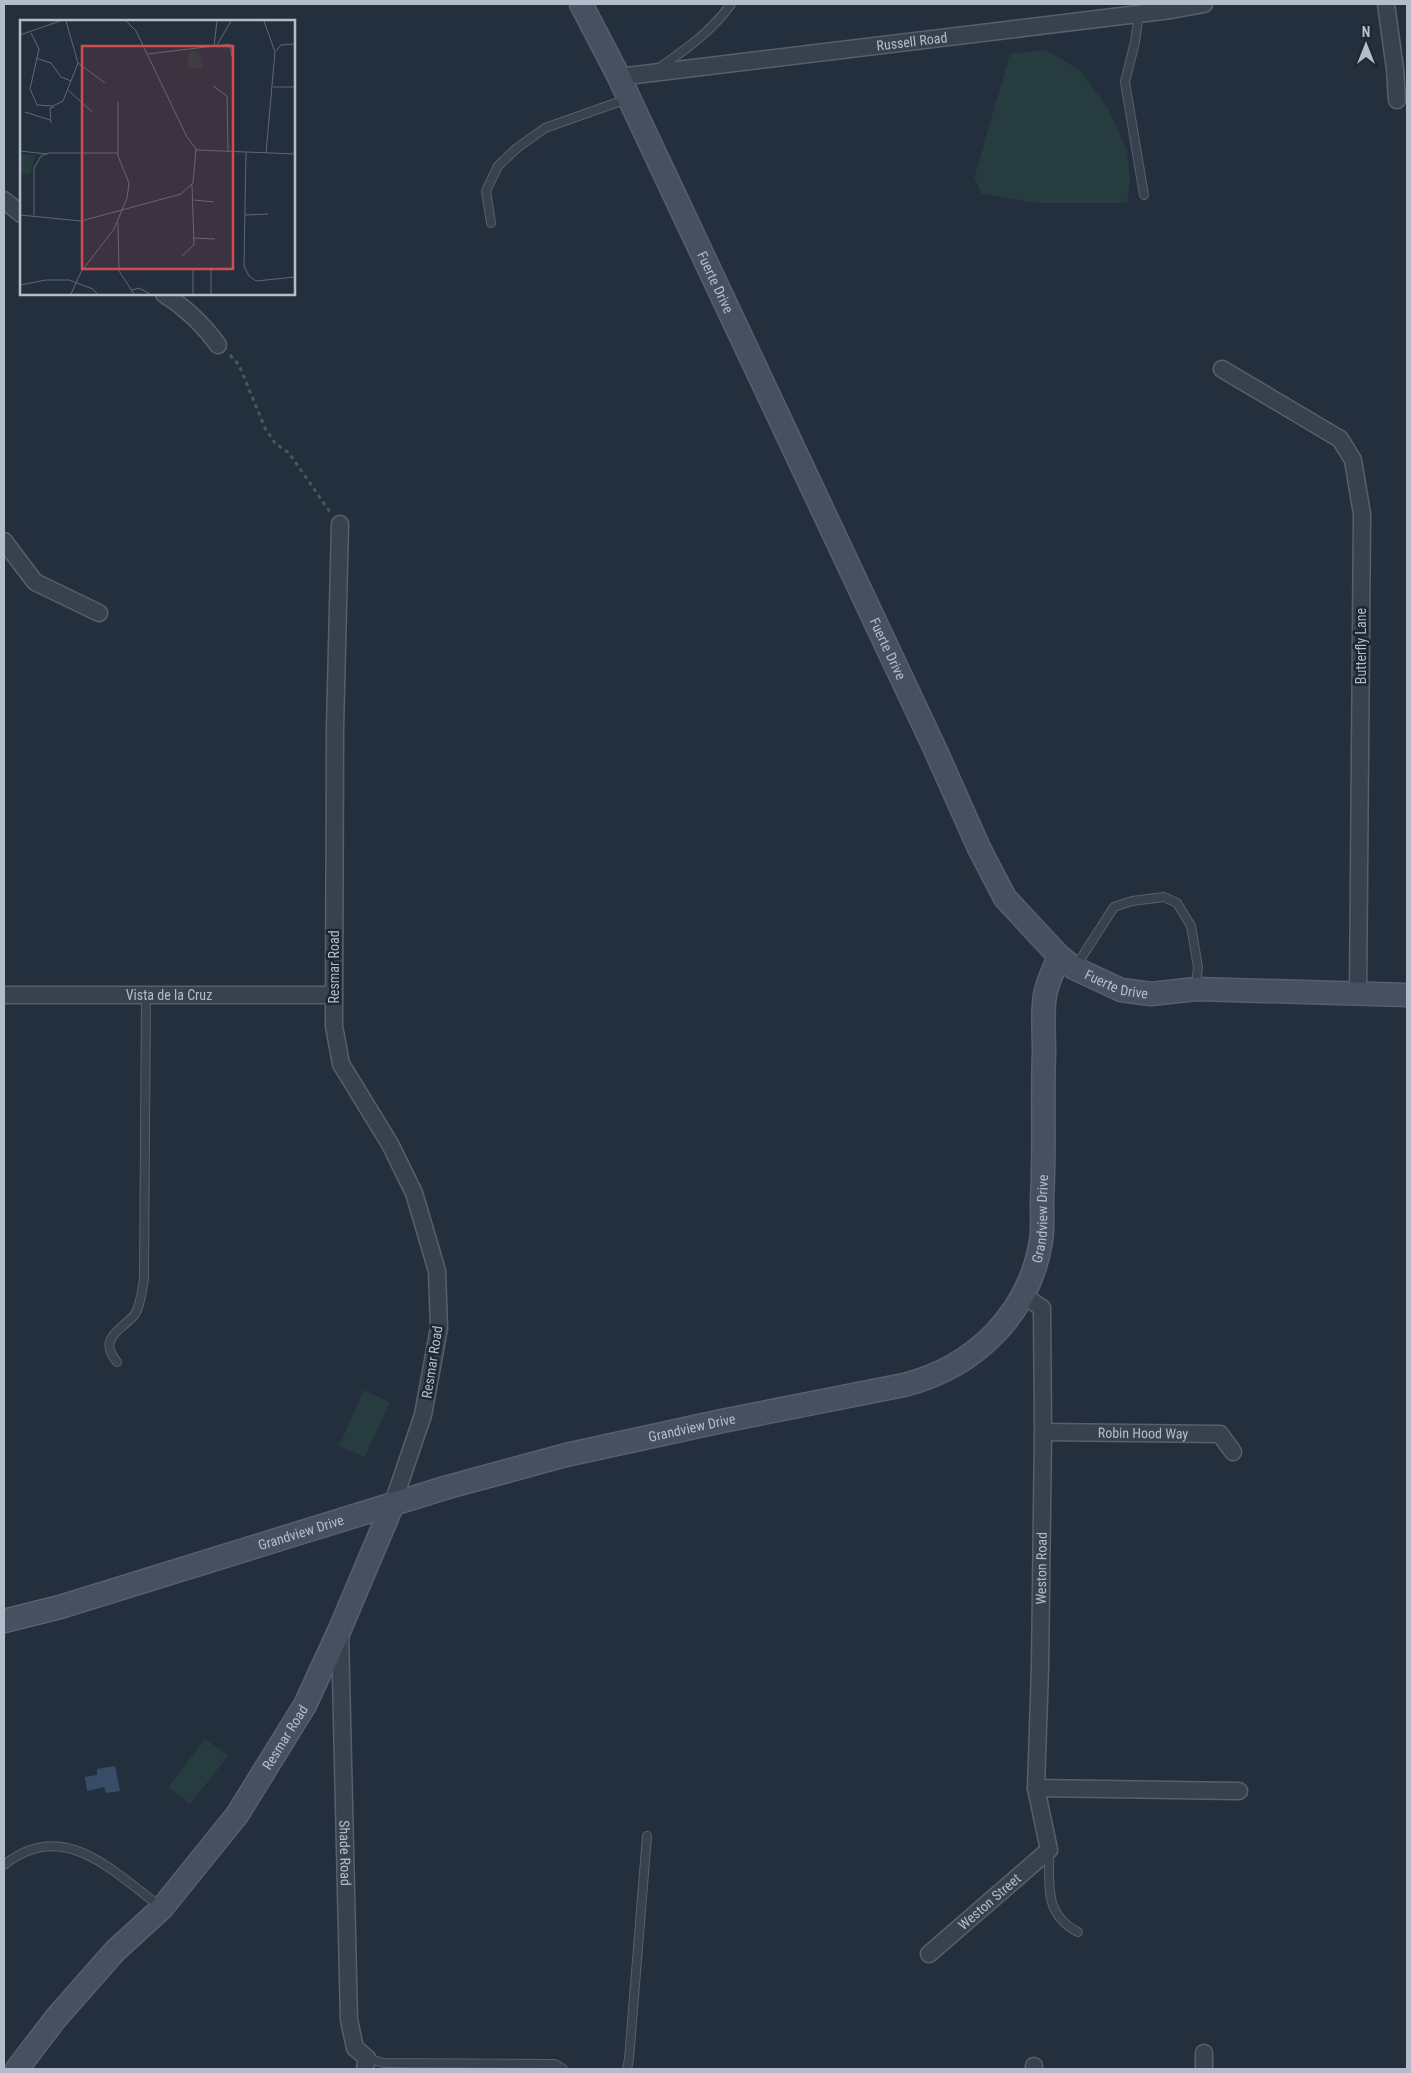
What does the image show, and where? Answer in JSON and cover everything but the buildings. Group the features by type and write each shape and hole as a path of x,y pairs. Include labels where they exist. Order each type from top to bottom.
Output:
{"street":[{"name":"Fuerte Drive","path":"581,4 619,76 931,740 979,848 1005,898 1067,962 1120,990 1152,994 1196,989 1407,995"},
{"name":"Russell Road","path":"619,76 1139,14 1204,4"},
{"path":"1386,4 1395,69 1397,100"},
{"path":"4,200 20,213"},
{"path":"166,295 181,304 204,327 218,345"},
{"name":"Butterfly Lane","path":"1222,369 1340,439 1353,460 1362,514 1358,994"},
{"name":"Resmar Road","path":"17,2069 56,2018 115,1951 162,1908 237,1815 305,1704 340,1629 392,1506 423,1414 439,1328 437,1272 414,1193 390,1144 341,1064 334,1026 335,729 340,524"},
{"path":"4,541 35,582 99,613"},
{"name":"Grandview Drive","path":"4,1621 60,1608 448,1487 566,1455 923,1380 958,1364 981,1348 1002,1327 1032,1278 1041,1240 1045,1168 1043,1090 1044,1003 1045,994 1067,962"},
{"name":"Vista de la Cruz","path":"4,996 334,995"},
{"name":"Weston Road","path":"1023,1295 1042,1308 1043,1432 1040,1668 1036,1788 1049,1850"},
{"name":"Robin Hood Way","path":"1043,1432 1220,1434 1233,1452"},
{"name":"Shade Road","path":"340,1629 349,2020 355,2048 366,2064"},
{"path":"1036,1788 1239,1790"},
{"name":"Weston Street","path":"929,1954 1049,1850"}],"lane":[{"path":"653,72 695,42 724,14 731,4"},
{"path":"1139,14 1135,42 1125,82 1144,195"},
{"path":"491,223 486,191 498,166 517,148 545,128 629,99"},
{"path":"1067,962 1114,907 1164,897 1177,904 1190,926 1198,967 1196,989"},
{"path":"117,1362 113,1356 110,1344 114,1332 135,1314 144,1279 146,995"},
{"path":"627,2069 648,1836"},
{"path":"4,1865 27,1852 43,1846 66,1846 93,1857 162,1908"},
{"path":"1049,1850 1050,1903 1065,1925 1078,1932"},
{"path":"366,2064 555,2064 563,2069"}],"path":[{"path":"218,345 234,358 239,365 265,428 275,443 289,453 340,524"}],"green space":[{"path":"1046,50 1081,71 1108,109 1127,149 1130,184 1127,203 1036,203 982,194 974,178 1010,54"},
{"path":"364,1390 390,1402 365,1457 339,1446"},
{"path":"205,1739 228,1756 190,1804 168,1787"}],"water":[{"path":"115,1766 120,1791 106,1793 104,1787 87,1791 85,1777 97,1775 97,1769"}]}
